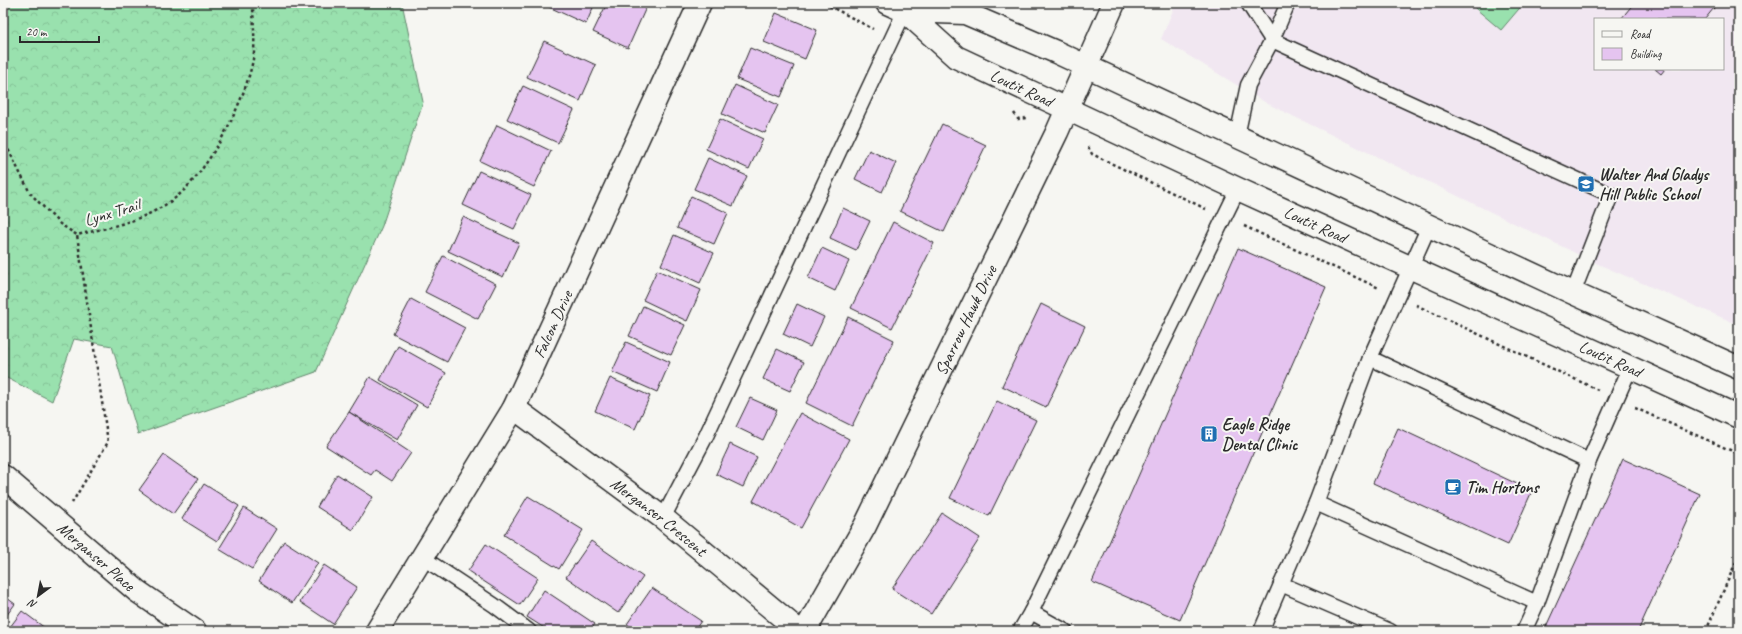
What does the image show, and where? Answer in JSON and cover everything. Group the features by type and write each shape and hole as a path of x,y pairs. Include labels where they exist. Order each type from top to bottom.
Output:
{"street":[{"name":"Falcon Drive","path":"377,631 514,408 700,3"},
{"name":"Sparrow Hawk Drive","path":"804,631 865,526 1067,109 1114,3"},
{"path":"900,6 965,13 1086,66 1572,293 1739,368"},
{"name":"Loutit Road","path":"900,6 956,57 1238,189 1739,417"},
{"name":"Merganser Crescent","path":"514,408 663,518 799,631"},
{"name":"Merganser Place","path":"3,476 137,591 195,631"}],"lane":[{"path":"1248,3 1272,40 1611,195 1572,293"},
{"path":"1237,136 1248,85 1272,40 1288,3"},
{"path":"663,518 706,436 900,6"},
{"path":"1020,631 1031,612 1238,189"},
{"path":"1261,631 1316,503 1370,358 1429,226"},
{"path":"1370,358 1589,461"},
{"path":"1524,631 1536,603 1589,461 1630,368"},
{"path":"1316,503 1536,603"},
{"path":"423,558 494,605 529,631"},
{"path":"1281,584 1390,631"},
{"path":"1031,612 1065,631"}],"path":[{"name":"Lynx Trail","path":"3,139 30,193 60,224 77,235 135,221 172,201 200,173 235,114 247,82 254,52 253,3"},
{"path":"728,7 731,3"},
{"path":"60,524 108,442 77,235"},
{"path":"1415,304 1600,391"},
{"path":"1635,407 1739,454"},
{"path":"1706,631 1739,556"}],"shaded area":[{"name":"Walter And Gladys Hill Public School","path":"1176,3 1739,3 1739,325 1598,264 1268,104 1161,39"}],"green space":[{"path":"3,3 402,3 423,102 382,226 316,372 138,434 112,346 74,339 52,401 3,376"},
{"path":"1469,3 1524,3 1501,30"}],"building":[{"path":"551,3 595,3 586,24 549,7"},
{"path":"607,3 648,3 628,48 593,32"},
{"path":"1634,3 1718,3 1706,18 1622,18"},
{"path":"776,13 817,30 805,59 764,42"},
{"path":"544,41 596,65 580,101 527,77"},
{"path":"750,48 794,66 781,97 737,79"},
{"path":"1656,70 1664,70 1661,74"},
{"path":"735,85 778,105 765,133 722,114"},
{"path":"523,86 574,110 558,143 507,119"},
{"path":"720,119 763,139 749,169 706,149"},
{"path":"942,124 986,145 944,232 900,211"},
{"path":"497,125 551,151 534,187 480,161"},
{"path":"869,150 896,163 882,192 855,179"},
{"path":"708,158 747,176 733,206 694,189"},
{"path":"479,171 531,195 514,229 463,205"},
{"path":"691,196 728,213 714,244 677,228"},
{"path":"843,208 870,221 856,250 830,238"},
{"path":"463,217 519,243 503,277 448,251"},
{"path":"893,222 934,243 892,328 851,308"},
{"path":"674,235 714,253 700,283 661,265"},
{"path":"822,248 849,261 835,291 808,278"},
{"name":"Eagle Ridge Dental Clinic","path":"1238,248 1326,287 1180,620 1092,582"},
{"path":"443,256 496,284 478,319 425,292"},
{"path":"657,270 701,290 687,321 643,300"},
{"path":"411,299 465,328 447,362 393,334"},
{"path":"797,304 824,317 810,347 783,334"},
{"path":"1041,304 1085,326 1046,407 1002,386"},
{"path":"643,306 685,325 671,355 629,336"},
{"path":"848,317 894,340 852,426 806,403"},
{"path":"626,342 670,362 657,392 612,372"},
{"path":"398,346 446,373 427,407 380,380"},
{"path":"777,349 804,362 790,391 763,379"},
{"path":"370,377 417,405 397,440 349,412"},
{"path":"610,378 650,396 635,429 595,411"},
{"path":"750,398 777,410 763,440 736,427"},
{"path":"997,401 1036,420 989,516 950,498"},
{"path":"349,412 411,453 392,481 375,470 371,475 326,446"},
{"path":"800,413 849,439 801,528 753,501"},
{"name":"Tim Hortons","path":"1398,428 1532,491 1508,545 1373,483"},
{"path":"730,444 757,457 743,487 716,474"},
{"path":"164,455 198,479 173,514 139,490"},
{"path":"1623,459 1700,494 1638,631 1544,631"},
{"path":"337,474 373,497 353,530 317,507"},
{"path":"204,484 239,506 217,541 182,519"},
{"path":"528,496 583,530 559,569 504,535"},
{"path":"244,508 277,529 252,569 219,549"},
{"path":"942,513 980,538 931,614 892,589"},
{"path":"284,541 318,563 292,603 259,581"},
{"path":"591,541 643,577 618,613 566,577"},
{"path":"486,544 538,578 520,605 468,571"},
{"path":"324,565 357,587 333,624 300,602"},
{"path":"652,588 701,621 694,631 637,631 627,624"},
{"path":"544,590 595,624 590,631 549,631 527,617"},
{"path":"3,595 15,604 3,620"},
{"path":"22,611 49,631 7,631"}],"place":[{"name":"Walter And Gladys Hill Public School","path":"1586,184"},
{"name":"Eagle Ridge Dental Clinic","path":"1209,434"},
{"name":"Tim Hortons","path":"1453,487"}]}
